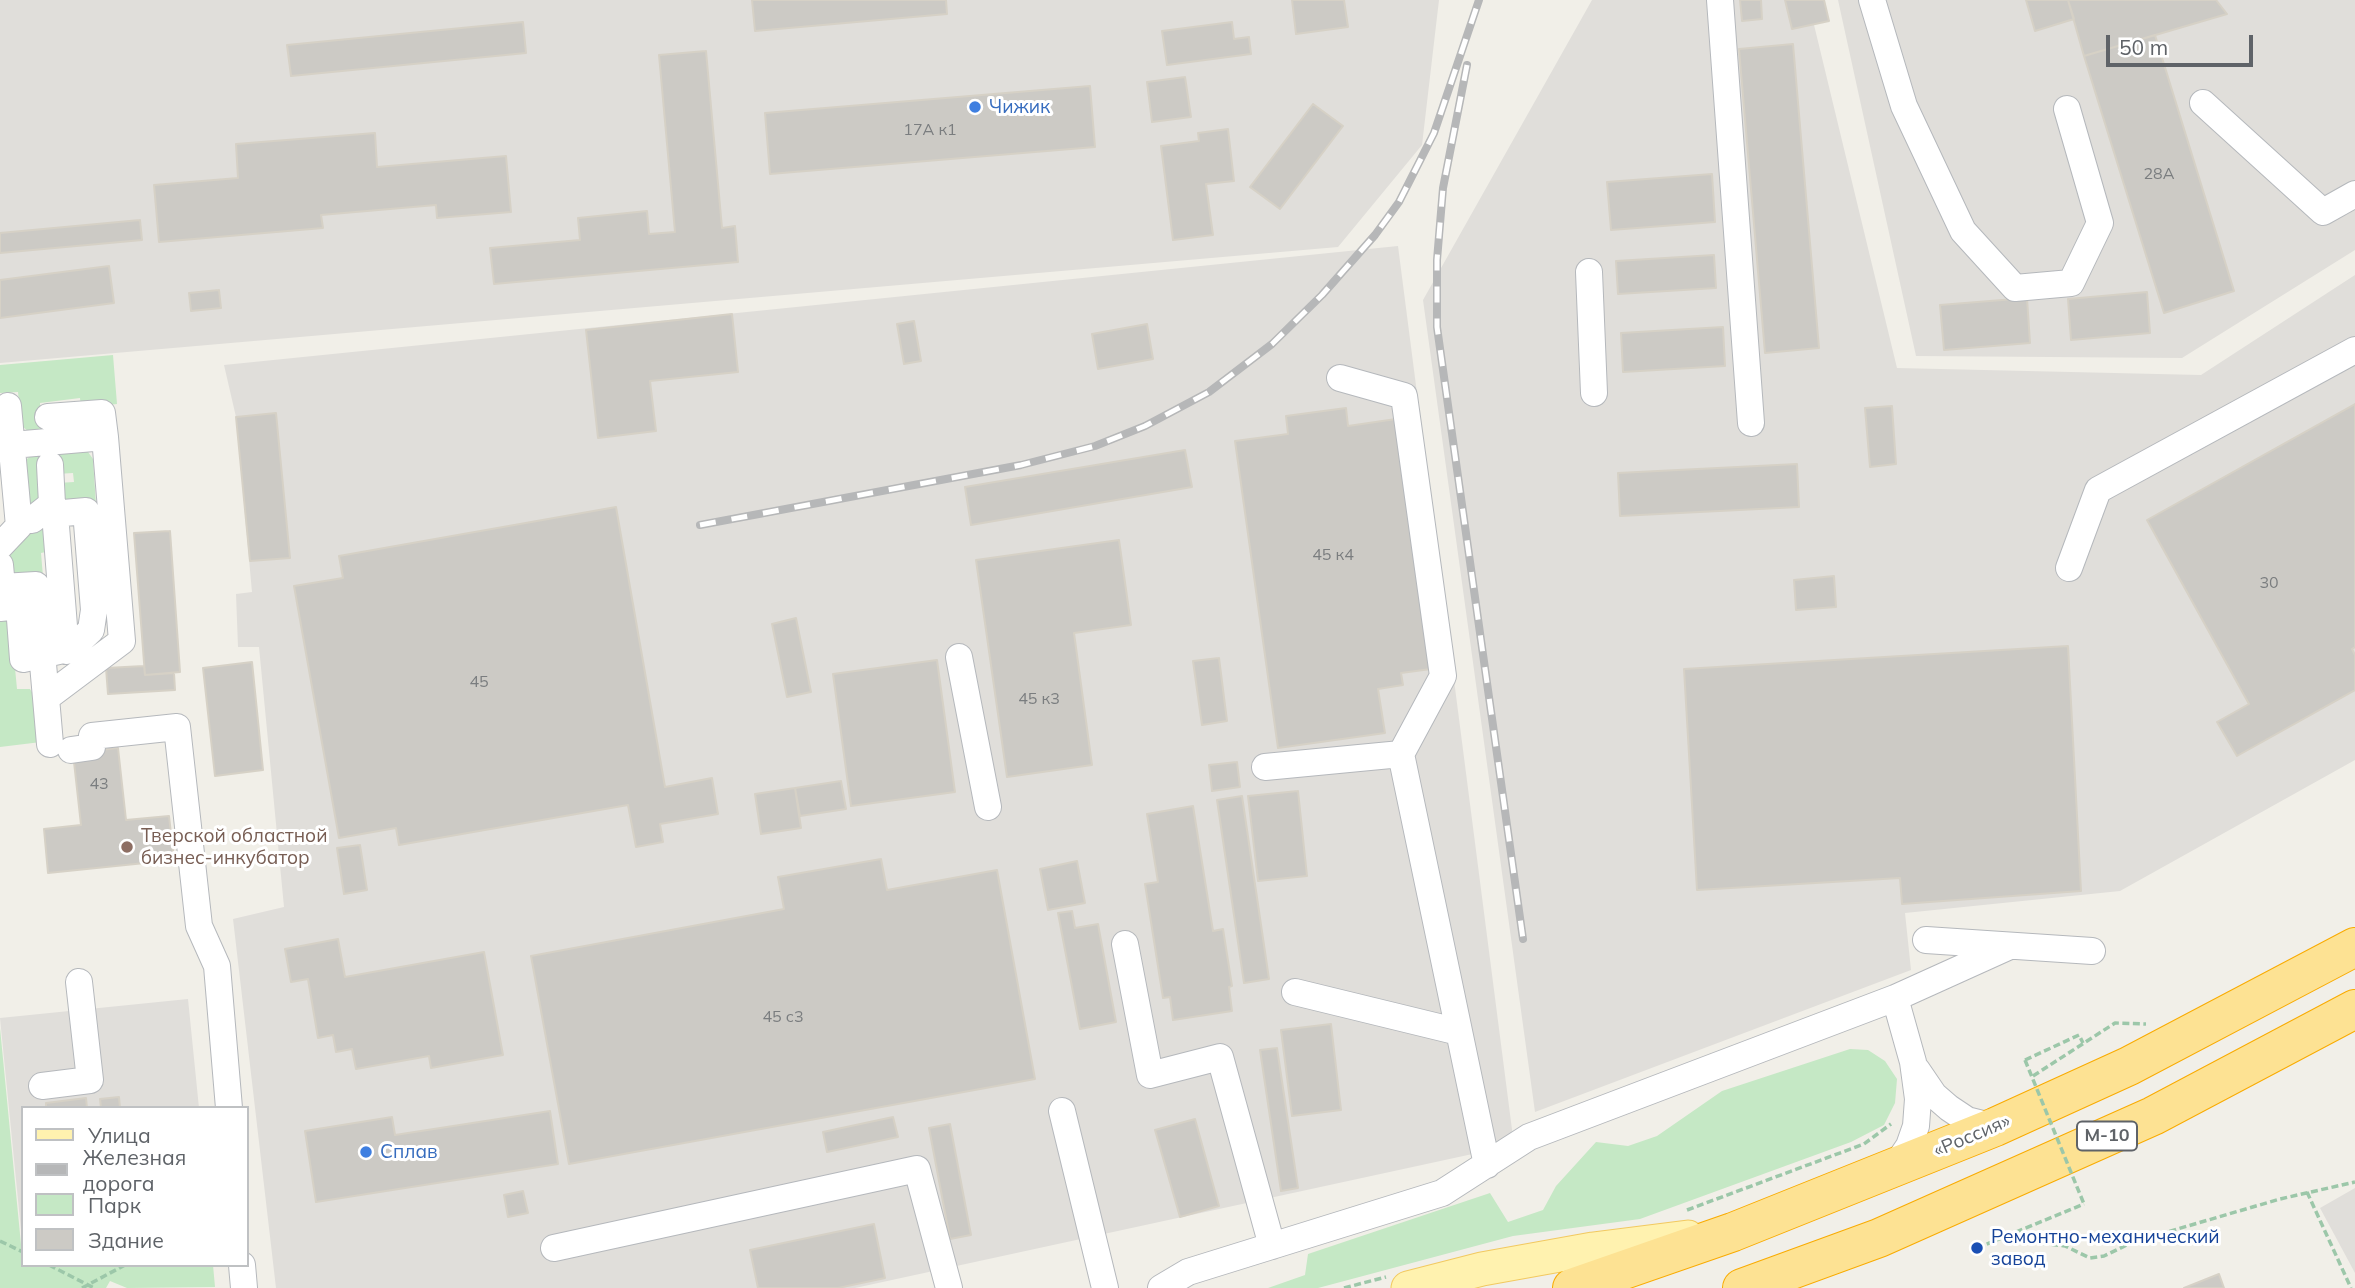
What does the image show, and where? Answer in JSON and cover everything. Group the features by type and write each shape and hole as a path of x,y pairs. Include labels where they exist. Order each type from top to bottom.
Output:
{"highway":[{"name":"«Россия»","path":"1572,1288 1733,1232 1995,1127 2129,1066 2355,947"},
{"name":"М-10","path":"1746,1287 1879,1238 2153,1116 2355,1009"}],"main road":[{"path":"1403,1281 1580,1252 1733,1232"}],"lane":[{"path":"1720,0 1751,423"},
{"path":"1872,0 1904,106 1963,231 2015,288 2071,283 2100,223 2067,109"},
{"path":"2203,103 2323,212 2355,194"},
{"path":"1589,272 1594,393"},
{"path":"2069,568 2098,489 2355,350"},
{"path":"1340,378 1404,396 1443,676 1401,754 1487,1164"},
{"path":"8,406 6,445 38,517"},
{"path":"46,698 122,641 103,412 48,417"},
{"path":"6,445 104,437"},
{"path":"0,546 19,526 38,517 52,504 57,475"},
{"path":"0,608 19,606 23,659 54,654 83,641 91,630 94,621 86,512 38,517"},
{"path":"0,565 2,587 36,585 54,654 46,698 61,747 92,747 92,736 177,727 199,926 217,966 229,1106"},
{"path":"959,657 988,807"},
{"path":"1265,767 1401,754"},
{"path":"1926,940 2092,951"},
{"path":"1125,944 1150,1075 1220,1056 1272,1246"},
{"path":"1161,1288 1188,1272 1442,1193 1529,1137 1895,998 2010,946"},
{"path":"42,1086 90,1080 79,982"},
{"path":"1295,992 1459,1032"},
{"path":"1893,1170 1909,1146 1916,1126 1918,1099 1913,1062 1895,998"},
{"path":"1913,1062 1934,1095 1949,1108 1967,1120 1995,1127"},
{"path":"1062,1111 1105,1288"},
{"path":"554,1248 917,1169 949,1288"},
{"path":"242,1267 244,1288"}],"path":[{"path":"2026,1079 2115,1023 2156,1024"},
{"path":"1977,1248 2084,1204 2025,1060 2079,1035 2083,1043"},
{"path":"1676,1213 1864,1144 1888,1129 1897,1117"},
{"path":"1999,1238 2066,1246 2090,1258 2104,1256 2133,1242 2306,1192 2355,1182"},
{"path":"2306,1192 2351,1288"},
{"path":"0,1241 21,1251"},
{"path":"53,1267 94,1288"},
{"path":"82,1288 121,1267"},
{"path":"1344,1288 1403,1281"}],"shaded area":[{"path":"0,0 1439,0 1422,145 1338,247 0,363"},
{"path":"1592,0 1808,0 1897,368 2201,375 2355,275 2355,760 2120,891 1905,913 1911,970 1535,1112 1423,300"},
{"path":"1838,0 2355,0 2355,250 2182,358 1916,356"},
{"path":"1398,246 1514,1145 855,1288 276,1288 233,919 284,907 259,647 238,647 236,594 252,592 236,417 224,365"},
{"path":"188,999 199,1106 21,1106 21,1230 0,1018"},
{"path":"2355,1188 2355,1273 2320,1208"}],"green space":[{"path":"113,355 117,404 81,408 80,398 40,403 42,432 30,433 21,425 18,392 0,393 0,365"},
{"path":"86,449 93,459 96,505 60,508 58,483 74,482 73,473 57,474 46,496 28,509 24,462 33,453"},
{"path":"42,528 49,535 50,551 41,553 43,577 53,577 59,640 7,582 5,556 31,529"},
{"path":"10,616 17,689 30,689 36,699 41,742 0,747 0,617"},
{"path":"0,1028 21,1267 213,1267 215,1287 127,1288 110,1281 106,1288 0,1288"},
{"path":"1850,1049 1868,1050 1885,1061 1897,1079 1895,1103 1884,1125 1851,1142 1640,1219 1513,1236 1318,1288 1268,1288 1305,1275 1308,1254 1490,1193 1508,1222 1543,1210 1556,1186 1596,1142 1628,1146 1657,1136 1722,1091"}],"building":[{"path":"752,0 946,0 947,14 755,31"},
{"path":"1292,0 1344,0 1348,27 1296,34"},
{"path":"1740,0 1761,0 1762,19 1742,21"},
{"path":"1785,0 1824,0 1829,21 1792,29"},
{"path":"2026,0 2068,0 2074,19 2035,31"},
{"path":"2068,0 2216,0 2227,14 2084,56"},
{"path":"523,22 526,53 291,76 287,45"},
{"path":"1232,22 1234,39 1249,37 1251,54 1167,65 1162,31"},
{"path":"2155,35 2234,291 2164,313 2084,56"},
{"path":"1793,44 1819,348 1765,353 1739,49"},
{"path":"706,51 722,228 735,226 738,262 494,284 490,248 580,240 578,218 647,211 649,234 675,232 659,55"},
{"path":"1185,77 1191,117 1152,122 1147,82"},
{"path":"1090,86 1095,147 770,174 765,113"},
{"path":"1313,104 1343,126 1280,209 1250,187"},
{"path":"1228,129 1234,181 1206,184 1213,235 1173,240 1161,146 1199,141 1198,133"},
{"path":"375,133 377,167 506,156 511,212 437,218 436,205 321,215 323,228 159,242 154,185 238,178 236,144"},
{"path":"1712,174 1715,222 1611,230 1607,182"},
{"path":"140,220 142,240 0,253 0,233"},
{"path":"1714,255 1716,288 1618,294 1616,261"},
{"path":"109,266 114,303 0,318 0,280"},
{"path":"219,290 221,308 191,311 189,293"},
{"path":"2147,292 2150,333 2071,340 2068,299"},
{"path":"2027,298 2030,343 1944,350 1940,305"},
{"path":"732,314 738,372 650,381 656,431 598,438 586,330"},
{"path":"914,321 921,361 904,364 897,324"},
{"path":"1147,324 1153,359 1098,369 1092,334"},
{"path":"1723,327 1725,366 1623,372 1621,333"},
{"path":"2355,404 2355,647 2352,649 2355,655 2355,690 2237,756 2217,722 2249,704 2147,520"},
{"path":"1892,406 1896,464 1870,467 1865,408"},
{"path":"1346,408 1348,426 1396,419 1431,669 1401,673 1403,685 1378,689 1385,733 1278,748 1235,441 1288,434 1286,416"},
{"path":"276,413 290,558 250,561 236,417"},
{"path":"1185,450 1192,487 971,525 965,487"},
{"path":"1797,464 1799,507 1620,516 1618,473"},
{"path":"616,507 665,787 712,778 718,814 660,824 663,842 636,847 628,805 399,845 396,828 339,838 294,586 343,578 339,556"},
{"path":"170,531 180,672 145,675 134,533"},
{"path":"1119,540 1131,625 1074,633 1092,765 1007,777 976,560"},
{"path":"1834,576 1836,607 1796,610 1794,580"},
{"path":"796,618 811,692 787,697 772,624"},
{"path":"2068,646 2081,891 1902,904 1900,878 1697,890 1684,669"},
{"path":"1219,658 1227,721 1202,725 1193,661"},
{"path":"937,660 955,792 851,806 833,674"},
{"path":"252,662 263,770 215,776 203,668"},
{"path":"144,666 145,675 174,673 175,690 108,694 106,668"},
{"path":"118,748 126,820 169,816 174,860 48,873 44,829 81,825 73,753"},
{"path":"1237,762 1240,787 1212,791 1209,765"},
{"path":"841,781 846,809 800,816 795,788"},
{"path":"795,788 801,828 761,834 755,794"},
{"path":"1298,791 1307,876 1258,881 1248,796"},
{"path":"1242,796 1269,979 1244,983 1217,800"},
{"path":"1193,806 1213,931 1223,929 1232,986 1229,987 1232,1011 1173,1020 1170,997 1163,998 1145,884 1158,882 1147,814"},
{"path":"360,845 367,890 344,894 337,848"},
{"path":"881,859 887,890 997,870 1035,1079 569,1164 531,956 784,909 778,877"},
{"path":"1077,861 1085,903 1048,910 1040,869"},
{"path":"1072,911 1075,928 1098,924 1116,1022 1080,1029 1058,913"},
{"path":"338,939 345,977 484,952 503,1055 431,1068 429,1056 356,1069 352,1049 336,1052 333,1035 318,1038 308,979 291,982 285,949"},
{"path":"1331,1024 1341,1110 1292,1116 1281,1030"},
{"path":"1277,1048 1298,1188 1281,1191 1260,1050"},
{"path":"119,1097 120,1106 101,1106 100,1099"},
{"path":"86,1098 87,1106 46,1106 46,1103"},
{"path":"550,1111 558,1164 316,1202 305,1131 392,1117 395,1135"},
{"path":"893,1117 898,1137 827,1152 823,1132"},
{"path":"1195,1119 1219,1206 1180,1217 1155,1130"},
{"path":"950,1124 971,1235 950,1239 929,1128"},
{"path":"523,1191 528,1213 508,1217 504,1195"},
{"path":"874,1224 885,1278 838,1288 758,1288 750,1250"},
{"path":"2219,1274 2224,1288 2184,1288"}],"railway":[{"path":"700,525 1021,465 1095,446 1145,426 1209,392 1272,344 1322,295 1375,235 1399,202 1434,133 1479,0"},
{"path":"1467,65 1443,188 1437,260 1437,327 1523,939"}],"place":[{"name":"Чижик","path":"975,107"},
{"name":"Тверской областной бизнес-инкубатор","path":"127,847"},
{"name":"Сплав","path":"366,1152"},
{"name":"Ремонтно-механический завод","path":"1977,1248"}]}
